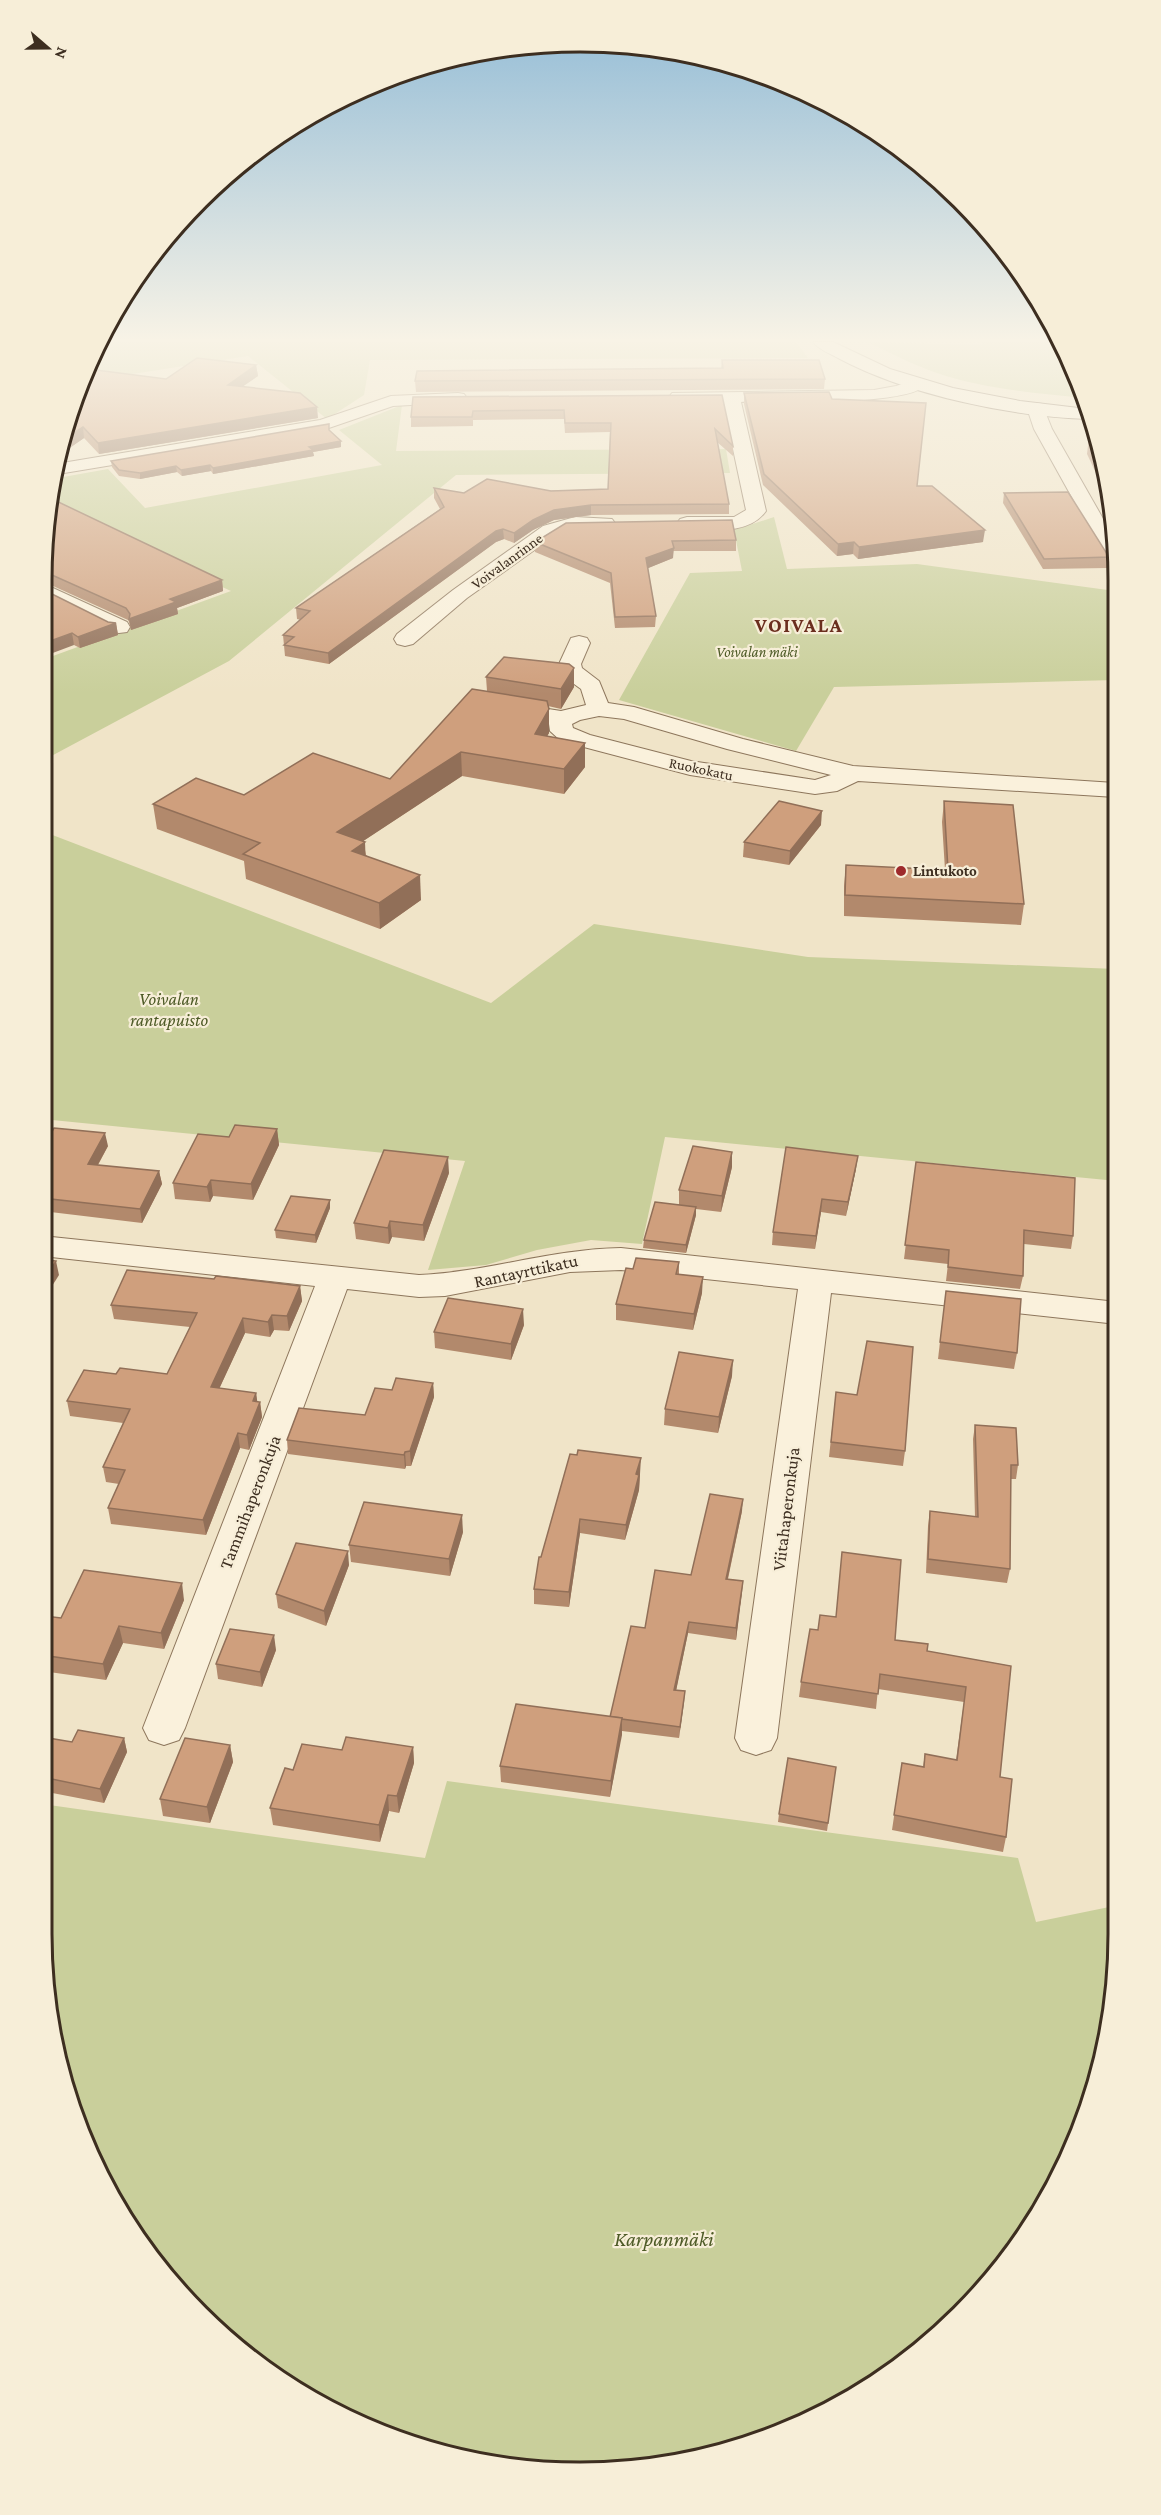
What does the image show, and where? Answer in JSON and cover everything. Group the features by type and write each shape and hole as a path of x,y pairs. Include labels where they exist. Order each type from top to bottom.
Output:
{"street":[{"path":"65,468 118,459"},
{"path":"668,523 734,522 749,518 756,511 745,459"},
{"path":"1061,459 1107,542"},
{"name":"Voivalanrinne","path":"405,639 460,594 550,530 575,524 624,523"},
{"path":"52,594 119,627"},
{"path":"477,704 564,719 573,714 599,709 591,686 571,671 570,664 579,643"},
{"name":"Ruokokatu","path":"599,709 626,712 735,744 854,773 1108,790"},
{"name":"Ruokokatu","path":"564,719 560,725 562,730 576,738 719,774 815,787 828,786 854,773"},
{"name":"Rantayrttikatu","path":"52,1247 443,1286 467,1284 568,1261 596,1258 1108,1311"},
{"name":"Tammihaperonkuja","path":"164,1728 335,1276"},
{"name":"Viitahaperonkuja","path":"756,1738 816,1281"}],"green space":[{"path":"375,459 728,459 730,473 456,475 229,661 52,756 52,656 231,591 57,512 63,477 108,469 145,508 382,465"},
{"name":"Voivalan mäki","path":"774,517 787,569 917,564 1108,590 1108,680 834,687 796,751 619,700 690,573 742,571 734,530"},
{"name":"Voivalan rantapuisto","path":"52,835 491,1003 594,924 808,957 1108,969 1108,1180 665,1137 642,1244 591,1240 537,1250 486,1265 428,1270 465,1161 52,1120"},
{"name":"Karpanmäki","path":"447,1781 1018,1858 1036,1922 1108,1907 1107,1969 1098,2038 1091,2071 1080,2104 1054,2168 1020,2228 999,2256 954,2308 929,2331 874,2374 844,2392 783,2422 750,2434 717,2445 649,2458 615,2461 546,2461 512,2458 444,2445 378,2422 347,2408 287,2374 232,2331 207,2308 184,2283 141,2228 107,2168 93,2137 70,2071 57,2003 52,1934 52,1805 425,1858"}],"building":[{"path":"261,459 213,468 210,465 181,470 176,466 140,473 119,470 111,461"},
{"path":"609,459 721,459 729,504 591,505 554,510 514,533 503,529 496,531 328,653 284,645 294,637 283,635 310,611 296,608 444,507 434,488 464,493 487,479 551,491 608,489"},
{"path":"760,459 920,459 917,486 932,486 985,530 859,547 854,542 838,544 764,474"},
{"path":"1068,492 1107,557 1044,559 1004,493"},
{"path":"59,502 222,580 170,599 176,602 129,619 130,614 126,608 52,575"},
{"path":"732,520 736,540 672,541 674,548 646,558 656,616 615,617 611,573 535,542 566,523"},
{"path":"52,594 108,622 116,623 78,637 72,633 52,640"},
{"path":"504,657 569,664 574,668 561,689 486,677"},
{"path":"472,689 547,701 549,709 535,734 585,743 564,769 461,752 337,832 365,842 352,851 420,875 379,903 243,854 260,843 153,804 196,778 244,795 313,753 390,779"},
{"path":"779,801 822,811 790,851 744,842"},
{"path":"944,801 1013,805 1024,904 845,895 846,865 948,870"},
{"path":"235,1125 277,1129 251,1184 211,1180 207,1187 173,1183 198,1134 229,1137"},
{"path":"54,1128 105,1133 88,1164 159,1171 140,1209 52,1199 52,1131"},
{"path":"693,1146 732,1152 722,1196 679,1190"},
{"path":"786,1147 858,1156 848,1202 822,1199 816,1236 773,1232"},
{"path":"384,1150 448,1157 423,1225 390,1221 388,1228 354,1223"},
{"path":"916,1162 1075,1178 1073,1236 1024,1230 1023,1276 948,1267 949,1250 905,1245"},
{"path":"291,1196 330,1200 315,1235 275,1230"},
{"path":"655,1202 696,1207 686,1245 644,1240"},
{"path":"636,1258 679,1262 676,1274 703,1277 694,1314 616,1304 626,1268 633,1269"},
{"path":"127,1270 214,1279 216,1276 300,1286 287,1316 272,1315 268,1322 243,1318 211,1387 256,1393 253,1401 260,1402 247,1435 238,1433 203,1520 108,1508 125,1470 103,1467 130,1409 67,1401 84,1370 116,1374 120,1368 167,1374 197,1313 111,1305"},
{"path":"946,1291 1021,1299 1017,1353 940,1342"},
{"path":"448,1298 523,1309 511,1344 434,1332"},
{"path":"867,1341 913,1347 905,1451 831,1442 836,1392 857,1395"},
{"path":"679,1352 733,1360 719,1417 665,1409"},
{"path":"396,1378 433,1383 410,1451 405,1452 404,1455 287,1440 299,1408 365,1415 375,1388 392,1390"},
{"path":"975,1425 1016,1428 1018,1465 1011,1465 1010,1569 928,1559 930,1511 978,1517"},
{"path":"578,1450 641,1458 626,1525 580,1519 569,1592 534,1589 539,1557 541,1557 570,1454 577,1455"},
{"path":"710,1494 743,1499 726,1579 743,1581 736,1628 689,1622 674,1690 685,1691 680,1727 610,1717 631,1626 645,1628 655,1570 691,1575"},
{"path":"364,1502 462,1515 449,1559 349,1545"},
{"path":"296,1543 348,1551 324,1611 276,1594"},
{"path":"842,1552 901,1560 895,1640 928,1644 927,1651 1011,1666 1000,1777 1012,1779 1006,1837 894,1815 902,1763 924,1767 925,1754 957,1760 966,1687 880,1674 878,1694 801,1682 810,1629 818,1630 820,1615 836,1617"},
{"path":"84,1570 182,1583 161,1633 119,1626 103,1664 52,1656 52,1617 61,1618"},
{"path":"230,1629 274,1635 260,1672 216,1664"},
{"path":"516,1704 622,1718 611,1781 500,1766"},
{"path":"78,1730 124,1738 100,1789 52,1779 52,1739 72,1742"},
{"path":"346,1737 413,1747 397,1796 388,1795 379,1825 270,1808 285,1768 293,1770 302,1744 342,1750"},
{"path":"185,1738 230,1745 207,1807 160,1799"},
{"path":"788,1758 836,1767 828,1823 779,1814"}],"place":[{"name":"Lintukoto","path":"901,871"}],"district":[{"name":"VOIVALA","path":"799,625"}]}
